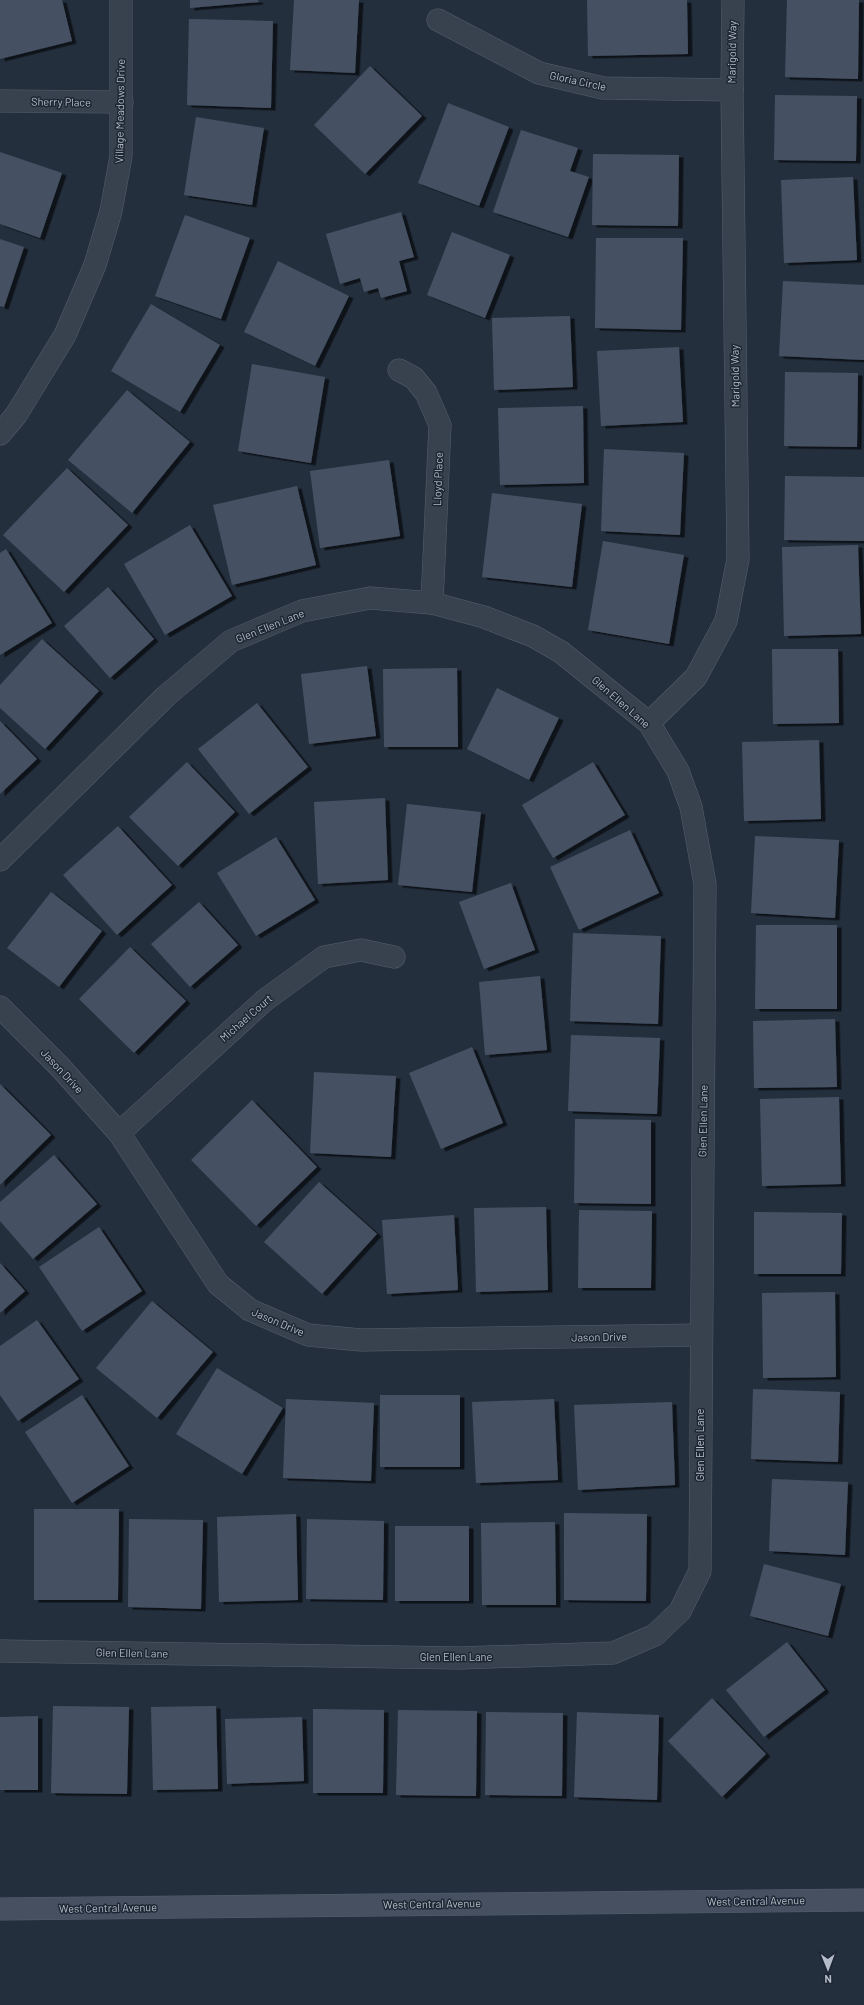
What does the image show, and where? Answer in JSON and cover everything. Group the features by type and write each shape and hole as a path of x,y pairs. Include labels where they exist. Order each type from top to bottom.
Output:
{"main road":[{"name":"West Central Avenue","path":"0,1909 864,1900"}],"street":[{"name":"Village Meadows Drive","path":"0,434 16,415 65,335 95,264 111,211 121,156 121,0"},
{"name":"Marigold Way","path":"649,723 696,677 726,621 738,559 732,90 733,0"},
{"name":"Gloria Circle","path":"438,20 539,73 603,88 732,90"},
{"name":"Sherry Place","path":"0,101 122,102"},
{"name":"Lloyd Place","path":"399,370 414,378 426,393 440,425 432,603"},
{"name":"Glen Ellen Lane","path":"0,860 166,696 231,641 302,611 370,598 432,603 484,617 533,636 561,652 649,723 678,771 691,807 705,884 700,1335 700,1571 680,1611 655,1635 613,1653 459,1658 0,1651"},
{"name":"Michael Court","path":"119,1133 265,1000 324,957 361,950 394,957"},
{"name":"Jason Drive","path":"0,1007 60,1067 119,1133 218,1284 250,1310 308,1335 361,1340 700,1335"}],"building":[{"path":"0,0 62,0 72,41 0,59"},
{"path":"190,0 258,0 259,2 190,8"},
{"path":"294,0 359,0 355,73 290,70"},
{"path":"587,0 687,0 688,54 588,56"},
{"path":"787,0 859,0 858,79 785,77"},
{"path":"189,19 273,21 271,108 187,105"},
{"path":"370,66 422,116 365,174 314,125"},
{"path":"775,95 857,96 856,161 774,160"},
{"path":"448,103 509,127 479,206 418,183"},
{"path":"196,117 264,128 252,205 184,195"},
{"path":"521,130 578,148 570,171 589,177 568,237 493,212"},
{"path":"0,152 62,173 40,238 0,224"},
{"path":"593,154 679,155 678,226 592,225"},
{"path":"853,177 857,260 784,263 781,180"},
{"path":"401,212 414,257 399,261 407,291 381,298 378,288 364,292 360,278 340,284 326,234"},
{"path":"185,215 250,238 221,319 155,296"},
{"path":"452,232 510,255 485,318 427,295"},
{"path":"596,238 683,238 681,330 595,328"},
{"path":"0,239 24,247 4,307 0,306"},
{"path":"278,261 349,296 315,366 244,332"},
{"path":"783,281 864,285 864,360 779,356"},
{"path":"151,304 220,345 180,412 111,371"},
{"path":"570,316 573,387 494,390 492,318"},
{"path":"679,347 683,422 601,426 597,351"},
{"path":"252,364 325,377 311,463 238,451"},
{"path":"785,372 858,373 857,447 784,446"},
{"path":"127,390 190,442 132,513 68,460"},
{"path":"583,406 584,483 500,485 498,408"},
{"path":"604,449 684,453 680,535 601,531"},
{"path":"389,460 400,536 320,548 310,471"},
{"path":"67,468 128,525 64,592 3,535"},
{"path":"785,476 864,477 864,541 784,540"},
{"path":"297,486 316,565 232,585 213,505"},
{"path":"492,493 582,504 572,587 482,577"},
{"path":"190,525 232,596 165,635 124,564"},
{"path":"603,541 684,555 669,644 588,630"},
{"path":"858,545 861,634 784,636 782,547"},
{"path":"6,549 52,623 0,655 0,553"},
{"path":"108,587 154,639 110,678 64,626"},
{"path":"42,639 99,691 45,749 0,708 0,685"},
{"path":"772,649 838,649 839,723 773,724"},
{"path":"367,666 376,736 309,744 301,674"},
{"path":"457,668 458,747 384,747 383,669"},
{"path":"497,688 559,718 529,780 467,749"},
{"path":"257,703 308,767 249,814 198,749"},
{"path":"0,721 37,759 0,794"},
{"path":"819,740 821,819 744,821 742,742"},
{"path":"187,762 235,812 178,866 129,817"},
{"path":"593,762 625,815 553,858 522,805"},
{"path":"385,798 388,880 318,884 314,802"},
{"path":"407,804 481,812 472,892 398,885"},
{"path":"118,826 172,885 117,935 63,875"},
{"path":"630,830 659,893 579,930 550,867"},
{"path":"755,836 839,840 835,918 751,913"},
{"path":"276,837 315,900 256,936 217,873"},
{"path":"511,883 535,950 484,969 459,902"},
{"path":"51,892 102,931 59,987 7,948"},
{"path":"199,902 238,945 190,987 151,944"},
{"path":"756,925 837,925 837,1009 755,1009"},
{"path":"573,933 661,936 658,1024 570,1021"},
{"path":"130,947 186,1001 134,1053 79,999"},
{"path":"540,976 547,1050 485,1055 479,982"},
{"path":"835,1019 837,1087 754,1088 753,1021"},
{"path":"571,1035 660,1038 657,1114 568,1111"},
{"path":"472,1047 503,1123 441,1149 409,1073"},
{"path":"314,1072 396,1076 391,1157 310,1153"},
{"path":"0,1084 51,1135 0,1185"},
{"path":"839,1097 841,1184 762,1186 760,1099"},
{"path":"252,1100 317,1167 256,1226 191,1160"},
{"path":"575,1119 651,1120 651,1204 574,1203"},
{"path":"54,1155 97,1204 33,1259 0,1221 0,1202"},
{"path":"319,1182 377,1234 322,1294 264,1242"},
{"path":"546,1207 548,1290 476,1292 474,1208"},
{"path":"579,1210 652,1211 651,1288 578,1288"},
{"path":"754,1212 842,1213 841,1274 754,1274"},
{"path":"454,1215 458,1290 387,1294 382,1220"},
{"path":"99,1227 142,1291 82,1331 39,1267"},
{"path":"0,1263 25,1291 0,1313"},
{"path":"835,1292 836,1377 763,1378 762,1293"},
{"path":"152,1301 213,1352 157,1418 96,1368"},
{"path":"37,1320 79,1379 18,1421 0,1395 0,1346"},
{"path":"217,1368 283,1408 242,1474 176,1434"},
{"path":"753,1389 840,1392 838,1462 751,1459"},
{"path":"82,1395 129,1466 72,1503 25,1432"},
{"path":"380,1395 460,1395 460,1467 380,1467"},
{"path":"286,1399 374,1403 371,1481 283,1478"},
{"path":"554,1399 558,1480 476,1483 472,1402"},
{"path":"672,1402 675,1485 578,1490 574,1405"},
{"path":"772,1479 848,1482 845,1555 769,1551"},
{"path":"34,1509 119,1509 118,1600 34,1600"},
{"path":"564,1513 647,1514 646,1601 564,1600"},
{"path":"296,1514 298,1600 219,1602 217,1517"},
{"path":"129,1519 203,1520 201,1609 128,1607"},
{"path":"307,1519 384,1521 383,1600 306,1599"},
{"path":"555,1522 556,1605 482,1605 481,1523"},
{"path":"395,1526 469,1526 469,1601 395,1601"},
{"path":"764,1564 841,1584 828,1636 750,1616"},
{"path":"787,1642 825,1690 764,1737 726,1690"},
{"path":"712,1698 766,1754 722,1797 668,1741"},
{"path":"53,1706 129,1707 127,1794 51,1793"},
{"path":"216,1706 218,1789 153,1790 151,1707"},
{"path":"313,1709 384,1710 383,1793 313,1793"},
{"path":"398,1710 477,1711 476,1796 396,1795"},
{"path":"486,1712 563,1713 562,1796 485,1795"},
{"path":"577,1712 659,1715 657,1800 574,1797"},
{"path":"38,1716 38,1790 0,1790 0,1717"},
{"path":"302,1717 304,1781 227,1784 225,1719"}]}
